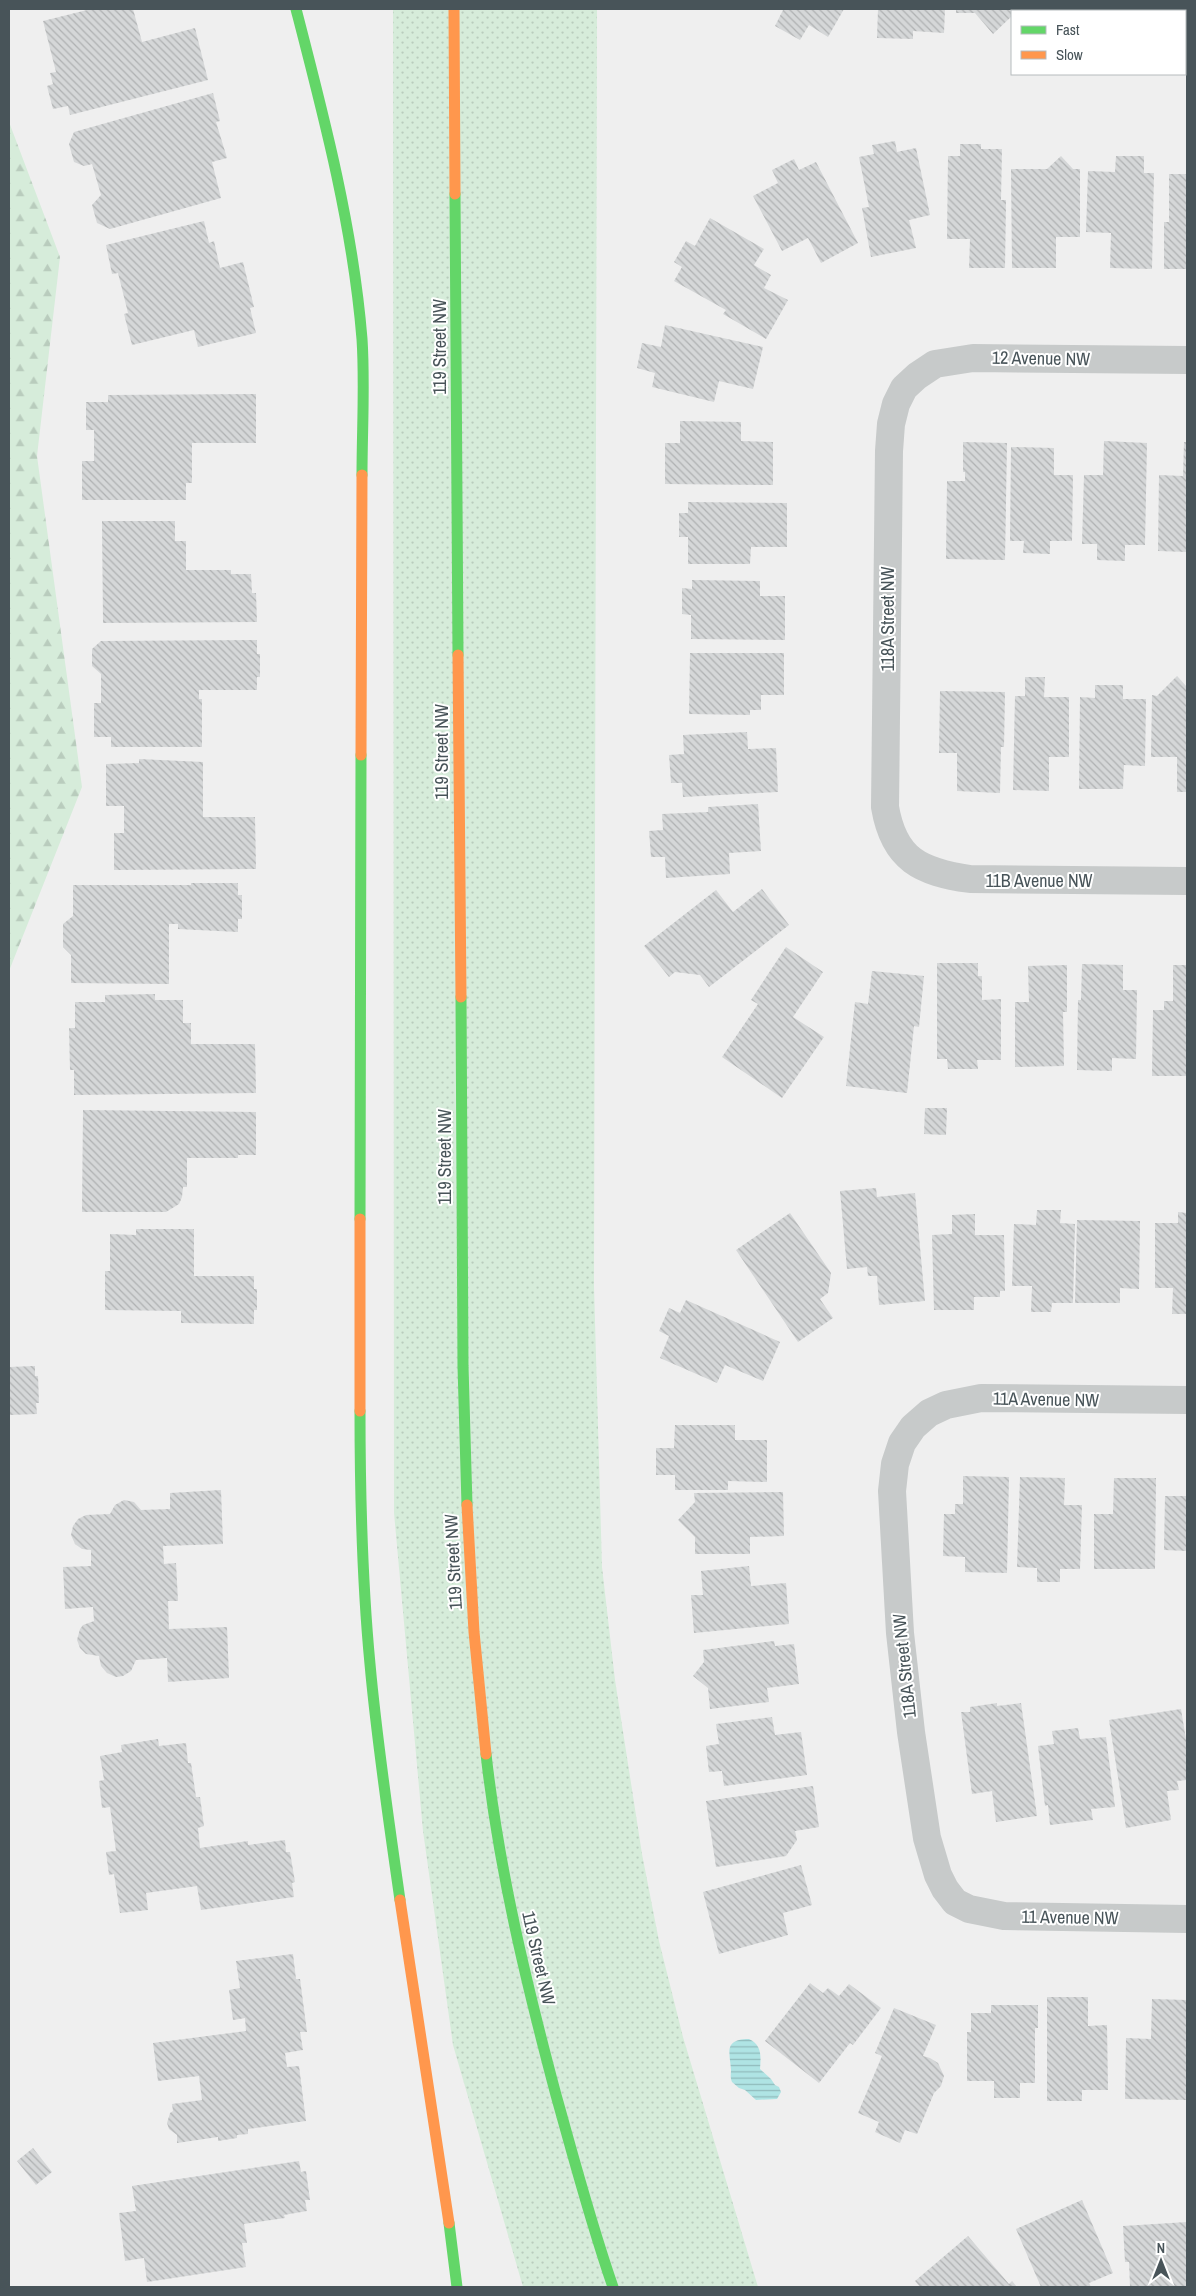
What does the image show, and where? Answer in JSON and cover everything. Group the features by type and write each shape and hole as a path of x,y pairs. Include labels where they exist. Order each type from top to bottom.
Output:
{"street":[{"path":"296,9 344,211 353,262 362,341 360,1497 368,1642 378,1739 457,2287"},
{"name":"119 Street NW","path":"454,9 463,1356 470,1582 482,1713 509,1904 522,1970 598,2245 613,2287"},
{"name":"12 Avenue NW","path":"904,388 917,376 935,364 959,359 1187,360"},
{"name":"118A Street NW","path":"900,849 892,836 885,807 889,451 891,424 896,404 904,388"},
{"name":"11B Avenue NW","path":"900,849 911,860 926,870 970,879 1187,881"},
{"name":"11A Avenue NW","path":"913,1427 928,1413 946,1406 981,1398 1187,1400"},
{"name":"118A Street NW","path":"913,1427 902,1443 895,1464 892,1491 894,1556 901,1642 911,1732 927,1838 938,1875 945,1889 955,1902"},
{"name":"11 Avenue NW","path":"955,1902 969,1909 1004,1916 1187,1919"}],"green space":[{"path":"393,9 597,9 594,1286 602,1567 615,1680 642,1854 659,1941 683,2037 758,2287 523,2287 453,2045 423,1831 394,1513"},
{"path":"9,122 60,257 37,456 82,787 9,971"}],"water":[{"path":"749,2039 758,2048 760,2069 779,2087 781,2092 777,2099 756,2100 732,2082 730,2048 735,2041"}],"building":[{"path":"91,9 133,9 142,42 195,28 208,80 70,115 68,106 53,109 47,86 53,84 50,73 56,72 43,21"},
{"path":"781,9 844,9 828,37 809,25 800,40 775,26 783,10"},
{"path":"878,9 945,9 944,33 913,31 913,39 877,38"},
{"path":"956,9 1013,9 1011,10 1011,17 993,34 975,13 956,13"},
{"path":"1022,9 1087,9 1087,10"},
{"path":"1111,9 1159,9 1159,10"},
{"path":"1187,9 1187,29 1186,10 1173,10"},
{"path":"213,93 220,121 216,122 227,158 212,162 221,198 110,229 97,223 92,205 101,195 92,164 84,166 74,162 69,144 74,132"},
{"path":"895,141 897,152 916,148 930,215 909,220 916,248 871,257 862,208 869,207 859,157 874,154 872,145"},
{"path":"960,144 981,144 981,149 1002,149 1001,200 1006,200 1005,268 969,268 970,239 947,239 948,156 960,156"},
{"path":"1061,156 1073,169 1080,169 1080,237 1056,237 1056,268 1012,268 1011,169 1047,169"},
{"path":"1116,156 1144,156 1144,173 1154,173 1152,269 1110,268 1111,233 1086,232 1088,171 1115,172"},
{"path":"794,159 799,170 816,162 858,243 821,263 808,238 782,251 753,196 778,183 772,170"},
{"path":"1169,174 1187,174 1187,269 1164,269 1164,222 1169,222"},
{"path":"710,218 764,249 754,265 771,275 764,288 788,300 766,339 723,314 726,310 674,281 682,267 674,262 686,241 695,246"},
{"path":"204,221 209,243 214,241 220,268 243,262 254,307 250,308 256,333 198,347 194,330 132,345 124,314 128,313 118,273 112,274 106,245"},
{"path":"665,325 763,347 753,389 719,381 714,402 652,387 655,373 637,368 642,343 661,347"},
{"path":"256,394 256,443 192,443 192,483 186,483 186,500 82,500 82,461 94,461 94,430 86,430 86,402 108,402 108,395"},
{"path":"680,421 741,422 741,441 773,442 773,485 665,484 665,443 680,443"},
{"path":"1104,441 1147,443 1145,545 1125,545 1125,561 1097,560 1097,544 1082,544 1084,475 1103,475"},
{"path":"963,442 1007,443 1005,560 946,559 947,481 965,481 965,472 963,472"},
{"path":"1184,442 1187,442 1187,552 1158,551 1159,475 1183,476"},
{"path":"1011,447 1054,448 1054,475 1073,475 1072,541 1050,541 1050,554 1023,553 1024,541 1010,541"},
{"path":"688,502 787,503 787,547 751,547 750,564 688,564 688,537 679,537 679,513 688,513"},
{"path":"102,521 175,521 175,541 186,541 186,570 231,570 231,574 251,574 252,593 256,593 257,622 103,623"},
{"path":"692,580 760,581 760,596 785,596 785,640 691,639 691,615 682,614 682,588 692,589"},
{"path":"257,640 257,654 260,654 260,677 257,677 257,690 199,690 199,699 202,699 202,747 111,747 111,737 94,737 94,703 101,703 101,674 92,666 92,649 101,641"},
{"path":"690,653 784,653 784,695 761,695 761,710 750,710 750,715 689,714"},
{"path":"1177,676 1187,687 1187,792 1177,792 1177,757 1151,757 1152,695 1157,696"},
{"path":"1025,677 1045,677 1044,697 1069,697 1069,757 1049,757 1049,791 1013,790 1015,696 1025,696"},
{"path":"1095,685 1123,685 1123,699 1146,699 1145,766 1124,765 1123,789 1079,789 1080,697 1095,698"},
{"path":"940,691 1005,692 1004,747 1001,747 1000,793 957,791 957,753 939,753"},
{"path":"747,732 748,749 776,748 778,792 683,797 682,783 671,783 669,755 684,754 683,735"},
{"path":"139,759 203,762 203,817 255,817 256,869 114,870 114,833 124,833 124,806 106,806 106,764 139,763"},
{"path":"758,804 761,851 729,853 730,874 666,878 665,857 651,857 649,831 663,830 662,814 708,812 708,807"},
{"path":"191,883 238,883 238,895 242,895 242,919 238,919 238,932 178,929 178,924 169,924 169,984 71,983 71,955 63,947 63,924 73,916 73,885 191,885"},
{"path":"762,889 789,925 709,987 700,975 675,972 669,977 644,946 716,890 733,912"},
{"path":"786,947 823,972 793,1017 824,1037 782,1098 722,1057 758,1004 751,1000"},
{"path":"937,963 978,963 978,976 982,976 982,1000 1001,999 1001,1060 977,1060 978,1069 948,1069 947,1059 937,1059"},
{"path":"1082,964 1123,965 1123,990 1137,990 1136,1059 1112,1058 1112,1071 1077,1070 1078,1000 1081,1000"},
{"path":"1067,965 1067,1012 1063,1012 1064,1066 1015,1067 1015,1002 1029,1002 1028,966"},
{"path":"1173,965 1187,965 1187,1076 1152,1076 1153,1010 1164,1010 1164,1001 1173,1001"},
{"path":"872,971 924,976 919,1027 914,1026 907,1093 846,1086 855,1002 868,1004"},
{"path":"155,994 155,1000 183,1000 183,1023 191,1023 191,1044 255,1044 256,1093 74,1095 74,1070 70,1070 69,1028 75,1028 75,1002 105,1002 105,995"},
{"path":"925,1108 947,1108 946,1135 924,1134"},
{"path":"83,1110 256,1112 256,1155 238,1155 238,1158 187,1158 187,1187 183,1187 179,1204 166,1212 82,1212"},
{"path":"876,1188 877,1197 915,1193 925,1301 879,1305 877,1276 868,1276 867,1267 847,1269 840,1191"},
{"path":"1037,1210 1061,1210 1060,1223 1075,1224 1073,1303 1052,1303 1051,1312 1031,1312 1032,1286 1012,1286 1014,1224 1036,1225"},
{"path":"1178,1212 1187,1213 1187,1314 1172,1314 1173,1288 1155,1288 1155,1223 1178,1223"},
{"path":"790,1213 831,1273 828,1293 820,1299 833,1318 798,1342 736,1250"},
{"path":"975,1214 975,1235 1004,1235 1005,1291 1000,1291 1000,1297 974,1297 974,1310 934,1310 932,1235 952,1234 952,1215"},
{"path":"1077,1220 1140,1221 1139,1289 1120,1288 1120,1303 1075,1303"},
{"path":"136,1229 194,1229 194,1276 254,1276 254,1289 257,1289 257,1310 254,1310 254,1324 181,1323 181,1311 105,1310 105,1271 110,1271 110,1234 136,1235"},
{"path":"686,1300 780,1342 763,1381 725,1365 717,1383 660,1358 669,1336 659,1331 669,1308 680,1313"},
{"path":"35,1366 35,1376 38,1376 39,1403 36,1403 37,1414 9,1415 9,1367"},
{"path":"675,1425 735,1425 735,1440 767,1440 767,1482 728,1481 728,1490 675,1490 675,1475 656,1475 656,1448 674,1448"},
{"path":"963,1476 1009,1477 1007,1573 965,1572 965,1557 943,1556 944,1514 955,1514 955,1504 963,1504"},
{"path":"1020,1477 1065,1478 1064,1505 1082,1505 1080,1569 1060,1569 1060,1582 1037,1582 1037,1568 1017,1567"},
{"path":"1114,1478 1156,1478 1155,1569 1094,1569 1094,1514 1113,1514"},
{"path":"221,1490 223,1544 163,1546 164,1564 176,1563 178,1601 168,1601 169,1629 227,1627 229,1678 168,1682 167,1658 136,1660 131,1671 123,1676 116,1677 107,1673 101,1666 99,1656 86,1654 80,1648 77,1640 83,1625 94,1621 93,1607 65,1609 63,1567 91,1566 91,1550 82,1549 75,1544 71,1535 73,1526 78,1519 86,1515 110,1514 115,1505 124,1500 134,1502 141,1510 170,1509 170,1493"},
{"path":"783,1492 784,1536 750,1537 750,1554 695,1554 695,1537 678,1520 695,1502 694,1493"},
{"path":"1165,1496 1187,1496 1187,1551 1164,1550"},
{"path":"749,1566 751,1586 786,1583 789,1624 694,1633 691,1595 703,1595 701,1571"},
{"path":"774,1641 775,1646 794,1644 799,1684 767,1688 769,1702 710,1709 708,1688 693,1676 704,1662 703,1650"},
{"path":"997,1703 997,1706 1021,1703 1037,1816 996,1822 992,1791 972,1794 961,1712 970,1712 970,1707"},
{"path":"1181,1709 1187,1746 1187,1780 1177,1781 1179,1790 1167,1791 1171,1820 1126,1828 1109,1720"},
{"path":"772,1717 775,1735 801,1732 807,1775 724,1786 722,1771 709,1772 706,1746 719,1744 716,1724"},
{"path":"1078,1728 1080,1739 1106,1737 1115,1807 1091,1809 1093,1820 1050,1825 1048,1805 1045,1806 1038,1746 1054,1744 1052,1731"},
{"path":"158,1739 159,1746 186,1743 188,1763 191,1763 196,1797 200,1797 204,1826 198,1828 200,1848 248,1841 248,1845 285,1840 286,1852 290,1852 295,1882 292,1883 294,1897 201,1910 197,1886 146,1893 148,1910 120,1913 114,1874 109,1875 106,1852 116,1851 110,1807 102,1808 99,1781 104,1780 100,1756 122,1752 121,1745"},
{"path":"813,1786 819,1827 795,1831 797,1840 786,1856 716,1867 706,1801"},
{"path":"801,1865 812,1905 783,1913 788,1935 719,1954 703,1892"},
{"path":"293,1954 296,1979 300,1979 307,2032 300,2032 303,2050 285,2053 287,2067 299,2066 306,2121 248,2129 248,2134 237,2135 237,2138 218,2141 218,2137 177,2143 177,2135 169,2129 167,2123 170,2113 173,2111 172,2104 202,2100 199,2076 158,2081 153,2043 246,2031 245,2018 233,2020 229,1990 240,1988 236,1961"},
{"path":"810,1983 823,1993 828,1988 839,1996 849,1984 881,2008 853,2045 850,2043 819,2083 765,2041"},
{"path":"1047,1997 1088,1997 1088,2026 1107,2025 1108,2090 1082,2090 1082,2101 1047,2101"},
{"path":"1152,1999 1187,2000 1187,2100 1125,2099 1126,2038 1151,2039"},
{"path":"991,2005 1038,2005 1038,2028 1035,2028 1035,2083 1020,2083 1020,2098 994,2098 994,2081 967,2081 967,2032 971,2032 971,2013 991,2013"},
{"path":"894,2008 936,2025 923,2056 938,2063 944,2076 941,2086 934,2093 917,2134 905,2130 900,2143 875,2132 879,2122 858,2113 882,2056 875,2053"},
{"path":"33,2148 52,2172 36,2185 17,2161"},
{"path":"299,2161 301,2172 306,2171 310,2200 305,2200 307,2211 284,2215 285,2218 244,2224 247,2243 242,2243 246,2267 147,2282 144,2258 125,2261 119,2213 136,2211 132,2186"},
{"path":"1082,2200 1113,2273 1089,2283 1091,2287 1041,2287 1016,2229"},
{"path":"1187,2222 1187,2287 1130,2287 1129,2262 1125,2262 1123,2226"},
{"path":"968,2236 1009,2284 1012,2281 1017,2287 920,2287 915,2281"}],"traffic: fast":[{"path":"296,9 336,172 345,214 358,297 363,356 362,475"},
{"path":"455,194 458,655"},
{"path":"360,1219 361,755"},
{"path":"461,997 463,1366 467,1505"},
{"path":"360,1411 362,1538 367,1632 380,1753 400,1900"},
{"path":"486,1754 498,1840 524,1968 569,2143 613,2287"},
{"path":"449,2223 457,2287"}],"traffic: slow":[{"path":"454,9 455,194"},
{"path":"361,755 362,475"},
{"path":"458,655 461,997"},
{"path":"360,1219 360,1411"},
{"path":"467,1505 474,1632 486,1754"},
{"path":"400,1900 449,2223"}]}
